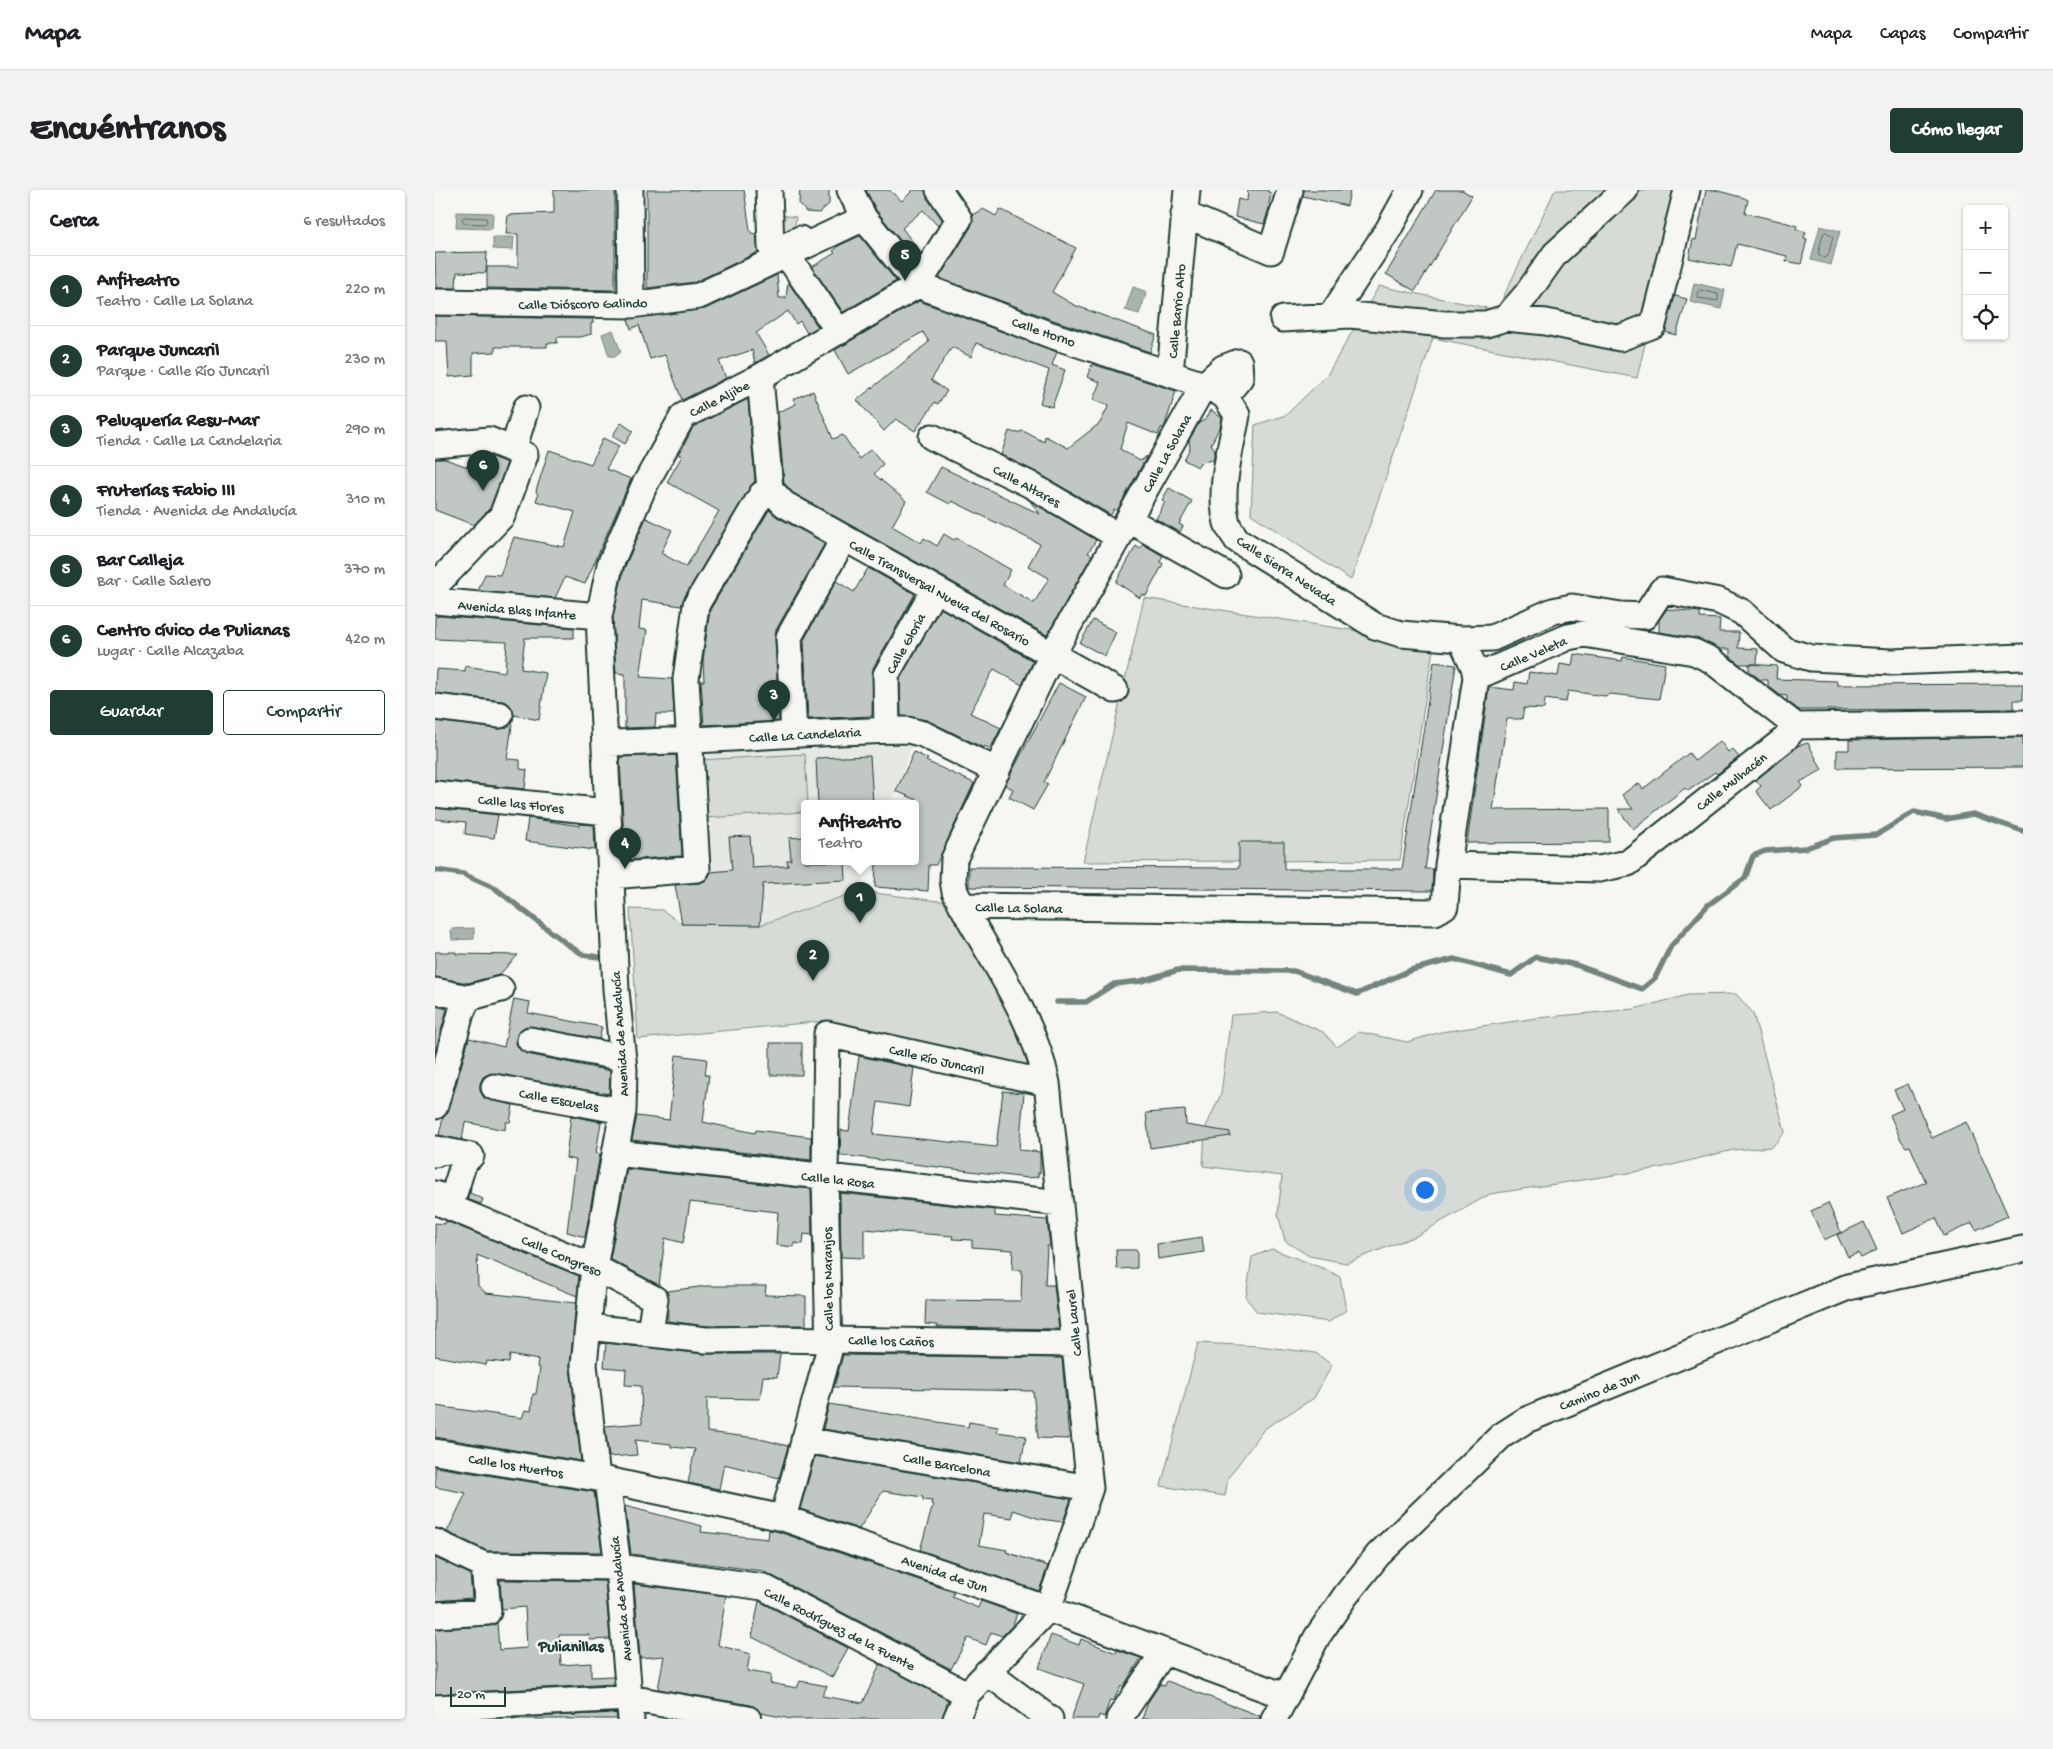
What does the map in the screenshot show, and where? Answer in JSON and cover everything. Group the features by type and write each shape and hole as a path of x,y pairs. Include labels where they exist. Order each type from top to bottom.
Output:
{"street":[{"path":"630,190 631,305"},
{"path":"769,190 771,247 786,246 840,220 849,207 839,190"},
{"path":"849,190 864,218 918,285 959,219 939,190"},
{"name":"Calle Barrio Alto","path":"1187,190 1171,373 1214,391"},
{"path":"1184,214 1271,251 1290,190"},
{"path":"1331,316 1388,230 1410,190"},
{"path":"1506,318 1526,295 1555,254 1625,190"},
{"path":"1283,319 1350,315 1445,324 1486,324 1506,318 1546,322 1619,338 1653,325 1687,190"},
{"name":"Calle Dióscoro Galindo","path":"435,302 631,305 699,296 864,218"},
{"path":"787,254 839,332"},
{"name":"Calle Aljibe","path":"599,616 610,565 644,486 683,416 760,377 918,285"},
{"name":"Calle Horno","path":"918,285 1048,334 1171,373"},
{"path":"611,876 697,869 686,679 696,605 762,494 769,490 760,377"},
{"name":"Calle La Solana","path":"1214,391 1124,528 1052,655 955,859 953,880 955,892 963,906 1435,912 1445,906 1448,865"},
{"name":"Calle Sierra Nevada","path":"1214,391 1237,415 1227,472 1224,503 1227,526 1237,540 1375,626 1401,634 1461,639 1493,638 1553,611 1572,607 1621,615 1645,616 1663,590 1719,601 1741,612 1784,650 1811,658 1891,662 2023,658"},
{"path":"513,450 526,408"},
{"name":"Calle Altares","path":"932,437 1124,528"},
{"path":"435,445 489,440 525,456 502,516 435,586"},
{"name":"Calle Transversal Nueva del Rosario","path":"769,490 784,504 1115,690"},
{"path":"1124,528 1226,575"},
{"path":"794,734 789,637 844,538"},
{"name":"Calle Gloria","path":"887,730 886,675 935,589"},
{"name":"Avenida Blas Infante","path":"435,602 599,616"},
{"name":"Avenida de Andalucía","path":"599,616 616,990 623,1058 623,1111 594,1267 584,1365 618,1567 630,1708"},
{"name":"Calle Veleta","path":"1476,678 1568,636 1584,634 1695,652 1711,660 1796,726"},
{"path":"1448,865 1476,678 1473,666 1461,639"},
{"path":"435,707 500,715"},
{"path":"1796,726 2023,723"},
{"name":"Calle Mulhacén","path":"1448,865 1599,869 1628,863 1785,739 1796,726"},
{"name":"Calle La Candelaria","path":"605,743 689,742 794,734 909,730 923,734 997,771"},
{"name":"Calle las Flores","path":"435,794 607,812"},
{"name":"Calle Laurel","path":"956,1719 967,1694 1048,1609 1090,1488 1047,1083 1041,1054 1033,1034 963,906"},
{"path":"435,991 468,998 501,989"},
{"path":"435,1102 461,1013 468,998"},
{"name":"Calle Río Juncaril","path":"827,1034 1047,1083"},
{"name":"Calle los Naranjos","path":"783,1518 829,1351 825,1177 827,1034"},
{"path":"530,1040 623,1058"},
{"name":"Calle Escuelas","path":"494,1087 623,1111"},
{"path":"435,1154 436,1149 471,1156 464,1162 452,1200 435,1194"},
{"name":"Calle la Rosa","path":"616,1153 1060,1203"},
{"name":"Calle Congreso","path":"435,1201 594,1267 655,1299 650,1333"},
{"name":"Camino de Jun","path":"1274,1719 1317,1637 1345,1595 1378,1555 1501,1436 1526,1420 1847,1287 2023,1249"},
{"name":"Calle los Caños","path":"588,1327 705,1340 828,1339 1075,1344"},
{"name":"Calle Barcelona","path":"804,1440 1090,1488"},
{"name":"Calle los Huertos","path":"435,1452 602,1479"},
{"name":"Avenida de Jun","path":"602,1479 783,1518 1048,1609 1285,1696"},
{"path":"435,1542 484,1565 488,1612 435,1615"},
{"name":"Calle Rodríguez de la Fuente","path":"484,1565 618,1567 763,1587 967,1694"},
{"path":"1119,1719 1163,1652"},
{"path":"987,1672 1050,1719"},
{"path":"435,1708 630,1708 748,1719"}],"shaded area":[{"path":"1555,190 1681,190 1637,378 1433,338 1351,580 1251,514 1255,425 1286,415 1327,375 1379,286 1497,310"},
{"path":"778,215 796,217 794,235 777,241"},
{"path":"1144,598 1434,643 1400,860 1083,862"},
{"path":"914,742 892,800 801,800 801,865 868,865 859,891 760,925 682,924 673,876 704,873 697,748"},
{"path":"805,754 808,800 801,800 801,812 704,818 701,760"},
{"path":"859,891 946,902 1024,1040 1031,1065 1027,1067 826,1021 638,1039 630,909 662,910 682,924 760,925"},
{"path":"1736,994 1753,1013 1785,1132 1772,1147 1733,1150 1660,1168 1490,1194 1416,1236 1346,1263 1309,1256 1285,1241 1278,1214 1282,1176 1203,1166 1205,1129 1221,1094 1231,1015 1277,1012 1323,1032 1337,1047 1359,1032 1407,1042 1441,1032 1537,1018 1634,1009 1688,995"},
{"path":"1272,1249 1325,1269 1340,1277 1346,1310 1329,1322 1257,1312 1246,1298 1252,1257"},
{"path":"1198,1343 1259,1346 1316,1353 1332,1365 1314,1398 1264,1429 1228,1478 1225,1496 1161,1486"}],"water":[{"path":"457,212 493,213 492,229 456,228"},
{"path":"1820,226 1840,231 1831,265 1811,260"},
{"path":"493,237 514,237 513,250 493,249"},
{"path":"1694,283 1725,290 1721,309 1690,302"},
{"path":"1133,287 1147,292 1139,314 1125,310"},
{"path":"613,330 621,352 616,356 609,356 602,334"},
{"path":"474,928 474,939 452,940 451,929"}],"building":[{"path":"554,190 615,190 615,290 487,288 487,267 518,267 518,234 506,234 508,215 554,213"},
{"path":"647,190 744,190 750,230 752,234 756,233 758,252 695,282 647,288"},
{"path":"800,190 829,190 829,204 819,213 806,212 799,203"},
{"path":"866,190 889,190 902,201 913,190 925,190 927,198 942,219 938,226 923,210 902,228 921,253 916,260 876,210"},
{"path":"1248,190 1268,190 1271,193 1264,224 1235,217 1238,199 1247,201"},
{"path":"1304,190 1350,190 1347,206 1303,196"},
{"path":"1436,190 1462,190 1472,196 1415,291 1386,274"},
{"path":"1706,190 1715,190 1744,198 1748,200 1745,213 1797,226 1796,229 1806,232 1804,238 1807,239 1801,264 1786,261 1787,256 1737,244 1731,267 1689,258 1693,239 1696,240"},
{"path":"983,209 996,216 1000,209 1076,248 1052,292 1074,305 1156,335 1150,352 1053,320 939,278 971,227 972,215"},
{"path":"860,236 896,281 843,312 812,267 835,253 833,251 840,245"},
{"path":"487,252 486,273 457,272 456,288 436,288 435,253"},
{"path":"777,275 779,298 786,298 788,282 818,327 807,333 800,321 796,324 788,311 756,333 769,355 755,363 752,350 719,361 726,378 682,400 665,355 650,359 639,325 631,329 628,319 705,309"},
{"path":"1675,296 1687,299 1676,335 1665,332"},
{"path":"919,301 1057,352 1052,365 1065,370 1052,407 1040,403 1049,370 976,343 971,357 952,347 931,380 947,391 938,404 935,402 915,431 896,419 884,431 857,400 929,342 923,332 848,374 835,350"},
{"path":"435,316 593,319 593,323 591,323 591,334 581,337 557,337 557,343 547,343 547,347 495,347 495,352 473,353 473,375 449,377 447,341 435,341"},
{"path":"1092,364 1176,391 1164,428 1161,428 1158,435 1128,423 1120,449 1140,461 1147,456 1117,511 1114,509 1111,515 1036,472 1001,455 1009,431 1016,433 1023,431 1044,442 1045,436 1068,448 1100,423 1109,405 1093,400 1100,382 1087,377"},
{"path":"813,391 833,439 843,435 859,459 871,449 883,464 874,474 906,501 892,526 921,543 924,538 937,546 944,534 954,540 956,538 1011,570 1003,585 1034,603 1049,578 1028,566 1040,544 952,501 950,504 927,492 941,467 1040,514 1030,501 1096,540 1088,553 1092,555 1047,635 793,493 784,483 778,412 796,404 793,399"},
{"path":"748,399 755,481 681,606 642,600 639,629 647,630 640,677 672,679 674,714 656,714 655,727 625,728 625,674 616,673 613,617 624,569 646,518 672,530 661,553 686,567 719,511 667,482 682,456 679,455 693,427"},
{"path":"1211,410 1222,418 1220,427 1211,444 1215,450 1213,460 1201,462 1198,467 1184,460 1190,448 1189,440 1199,423 1206,419"},
{"path":"621,423 633,431 625,444 612,436"},
{"path":"603,438 619,446 606,469 631,479 585,584 565,577 555,598 478,591 485,574 500,575 514,537 564,547 575,512 536,501 538,495 536,491 549,450 591,464"},
{"path":"486,455 507,463 490,508 474,525 435,510 435,459 445,459 471,468 476,456"},
{"path":"1169,488 1192,501 1179,524 1183,526 1180,532 1156,519 1165,502 1162,500"},
{"path":"769,510 777,517 825,543 776,630 779,721 704,725 701,681 704,681 703,660 710,610"},
{"path":"1143,544 1163,556 1160,562 1163,564 1146,596 1142,594 1140,598 1116,582 1136,546 1140,549"},
{"path":"868,568 915,594 873,668 872,716 808,719 804,640 836,581 854,592"},
{"path":"940,608 1033,661 1022,685 994,669 970,713 1001,728 990,749 985,746 984,748 927,720 901,716 900,679"},
{"path":"1667,609 1700,612 1700,618 1720,619 1719,632 1739,632 1738,648 1758,649 1757,664 1739,664 1730,656 1730,649 1720,649 1700,639 1659,632 1659,620"},
{"path":"435,617 574,628 574,638 525,638 521,669 546,673 539,720 514,715 509,704 502,701 435,693 436,669 465,671 465,666 505,672 507,642 435,639"},
{"path":"1093,620 1116,632 1105,656 1080,643"},
{"path":"1574,654 1622,661 1623,657 1665,664 1659,699 1610,694 1605,696 1568,691 1566,702 1545,699 1544,709 1524,708 1522,719 1507,719 1493,810 1609,809 1609,842 1467,843 1489,687 1514,690 1515,682 1527,684 1529,672 1558,676 1560,664 1572,666"},
{"path":"1434,662 1456,665 1425,869 1433,869 1432,891 969,887 969,867 1239,868 1239,842 1284,842 1284,869 1402,869"},
{"path":"1749,664 1777,666 1776,679 1837,681 1837,685 2023,684 2023,700 2014,700 2014,709 1799,710 1787,701 1787,696 1780,695 1768,686 1768,680 1761,680 1749,671"},
{"path":"1059,683 1086,697 1044,782 1048,784 1033,810 1009,797 1013,789 1005,785"},
{"path":"513,719 507,759 520,760 520,769 527,770 525,789 435,780 435,721 499,729 506,728"},
{"path":"2023,737 2023,767 1837,768 1837,750 1849,750 1849,740"},
{"path":"1720,741 1728,752 1732,749 1739,757 1717,774 1715,772 1688,791 1685,788 1633,829 1618,809 1633,809 1622,795 1636,784 1637,786 1639,784 1643,789 1689,753 1695,761"},
{"path":"1808,743 1822,770 1800,782 1803,786 1771,810 1756,791 1761,786 1756,780 1797,746"},
{"path":"914,752 928,759 926,761 974,783 936,865 929,865 928,891 875,887 876,865 919,865 919,800 896,791"},
{"path":"676,755 682,856 625,860 620,757"},
{"path":"870,756 873,800 818,800 816,758"},
{"path":"435,808 498,815 494,838 465,834 466,822 435,819"},
{"path":"528,818 580,826 580,824 594,825 595,850 525,841"},
{"path":"750,836 752,868 788,866 787,860 791,860 789,838 801,837 801,865 845,865 846,880 763,884 760,925 682,924 675,885 699,883 705,881 711,872 732,870 729,837"},
{"path":"435,952 518,955 499,975 468,983 435,977"},
{"path":"514,999 530,1002 528,1013 602,1027 599,1039 526,1026 519,1031 516,1044 520,1050 527,1054 610,1071 609,1094 490,1073 483,1077 480,1091 484,1098 513,1105 510,1122 506,1122 505,1130 465,1122 462,1140 439,1135 443,1118 449,1110 469,1038 504,1047"},
{"path":"435,1006 447,1009 435,1053"},
{"path":"770,1043 802,1043 802,1075 770,1075"},
{"path":"676,1055 707,1059 705,1075 709,1075 703,1122 755,1133 756,1130 811,1137 811,1160 632,1140 637,1116 669,1120"},
{"path":"859,1056 914,1068 909,1107 878,1102 873,1134 996,1147 1003,1091 1024,1093 1019,1150 1040,1152 1040,1173 1038,1173 1038,1177 1027,1178 840,1155 841,1130 849,1131"},
{"path":"1908,1084 1932,1138 1966,1122 2008,1216 1976,1230 1972,1223 1944,1236 1936,1218 1903,1233 1887,1198 1926,1182 1910,1146 1906,1147 1901,1140 1890,1115 1903,1109 1894,1090"},
{"path":"1185,1110 1186,1125 1230,1132 1230,1136 1150,1148 1146,1113"},
{"path":"571,1116 601,1122 596,1153 600,1154 585,1237 567,1232 576,1160 566,1158"},
{"path":"627,1169 811,1189 812,1235 804,1234 803,1244 794,1243 794,1247 776,1245 778,1212 690,1202 683,1243 665,1238 659,1285 610,1259"},
{"path":"471,1188 470,1193 483,1199 481,1204 467,1199"},
{"path":"840,1193 995,1210 995,1216 1047,1220 1050,1246 1047,1246 1045,1285 1054,1285 1059,1329 938,1327 937,1325 925,1324 926,1300 1021,1301 1022,1270 1012,1270 1013,1250 972,1247 972,1240 952,1239 953,1236 864,1229 864,1258 841,1257"},
{"path":"1828,1203 1841,1232 1824,1240 1811,1211"},
{"path":"446,1221 579,1276 577,1296 477,1255 478,1286 486,1293 576,1303 570,1366 581,1461 435,1437 435,1406 522,1418 525,1410 531,1411 533,1394 536,1394 540,1368 537,1367 538,1360 510,1355 509,1363 487,1361 486,1365 435,1356 435,1223 445,1224"},
{"path":"1864,1222 1877,1250 1861,1258 1858,1253 1848,1257 1837,1235"},
{"path":"1202,1237 1204,1252 1158,1259 1157,1244"},
{"path":"1116,1250 1137,1250 1137,1268 1117,1269"},
{"path":"707,1286 766,1286 765,1295 806,1296 806,1325 707,1326 668,1321 667,1291"},
{"path":"606,1343 705,1354 780,1354 777,1377 763,1376 760,1399 707,1398 707,1432 756,1438 788,1446 779,1478 724,1464 719,1489 688,1483 695,1449 671,1447 671,1444 635,1440 637,1455 609,1457 605,1426 642,1423 641,1386 625,1385 626,1369 604,1367"},
{"path":"843,1355 1062,1358 1069,1439 1038,1438 1033,1391 834,1387"},
{"path":"829,1404 968,1427 969,1422 998,1427 997,1432 1026,1436 1021,1462 823,1429"},
{"path":"815,1456 1071,1499 1063,1522 1040,1519 1013,1510 1012,1518 984,1514 979,1545 1007,1550 1006,1552 1048,1566 1039,1591 920,1550 933,1505 931,1504 932,1501 923,1500 923,1497 883,1491 859,1529 800,1509"},
{"path":"435,1467 594,1492 602,1552 487,1551 447,1532 466,1493 435,1487"},
{"path":"625,1506 702,1526 701,1532 768,1539 769,1530 776,1531 954,1592 952,1597 978,1608 981,1601 1017,1614 1012,1626 1002,1636 991,1632 986,1645 968,1638 951,1669 763,1571 631,1554"},
{"path":"435,1558 470,1574 472,1598 435,1601"},
{"path":"500,1580 605,1581 610,1639 590,1640 589,1635 559,1635 561,1665 591,1663 591,1677 613,1676 614,1684 435,1694 435,1629 489,1626 497,1622 499,1650 527,1648 525,1607 502,1609"},
{"path":"634,1584 726,1596 718,1645 750,1654 747,1671 771,1675 770,1683 797,1688 800,1681 827,1686 822,1696 863,1703 880,1664 948,1700 942,1719 791,1719 761,1713 751,1705 658,1689 664,1656 640,1658"},
{"path":"759,1601 848,1648 832,1677 752,1637"},
{"path":"1051,1635 1079,1645 1081,1639 1116,1653 1117,1650 1141,1658 1113,1701 1110,1700 1104,1717 1099,1715 1098,1719 1071,1719 1084,1684 1039,1668"},
{"path":"1167,1681 1260,1716 1260,1719 1142,1719 1148,1702 1160,1684 1165,1686"},
{"path":"616,1713 617,1719 512,1719 512,1718"}],"waterway":[{"path":"1057,1002 1086,1002 1114,984 1141,981 1178,970 1294,971 1357,994 1411,970 1454,959 1511,975 1536,957 1576,965 1642,989 1655,978 1671,946 1708,905 1745,878 1753,856 1765,851 1806,848 1834,838 1876,835 1914,812 1946,819 1973,814 2023,831"},
{"path":"435,870 463,874 496,889 568,945 584,955 607,958"}],"place":[{"name":"Bar Calleja","path":"905,281"},
{"name":"Centro cívico de Pulianas","path":"483,491"},
{"name":"Peluquería Resu-Mar","path":"774,721"},
{"name":"Fruterías Fabio III","path":"625,869"},
{"name":"Anfiteatro","path":"860,923"},
{"name":"Parque Juncaril","path":"813,981"}],"district":[{"name":"Pulianillas","path":"571,1645"}]}
